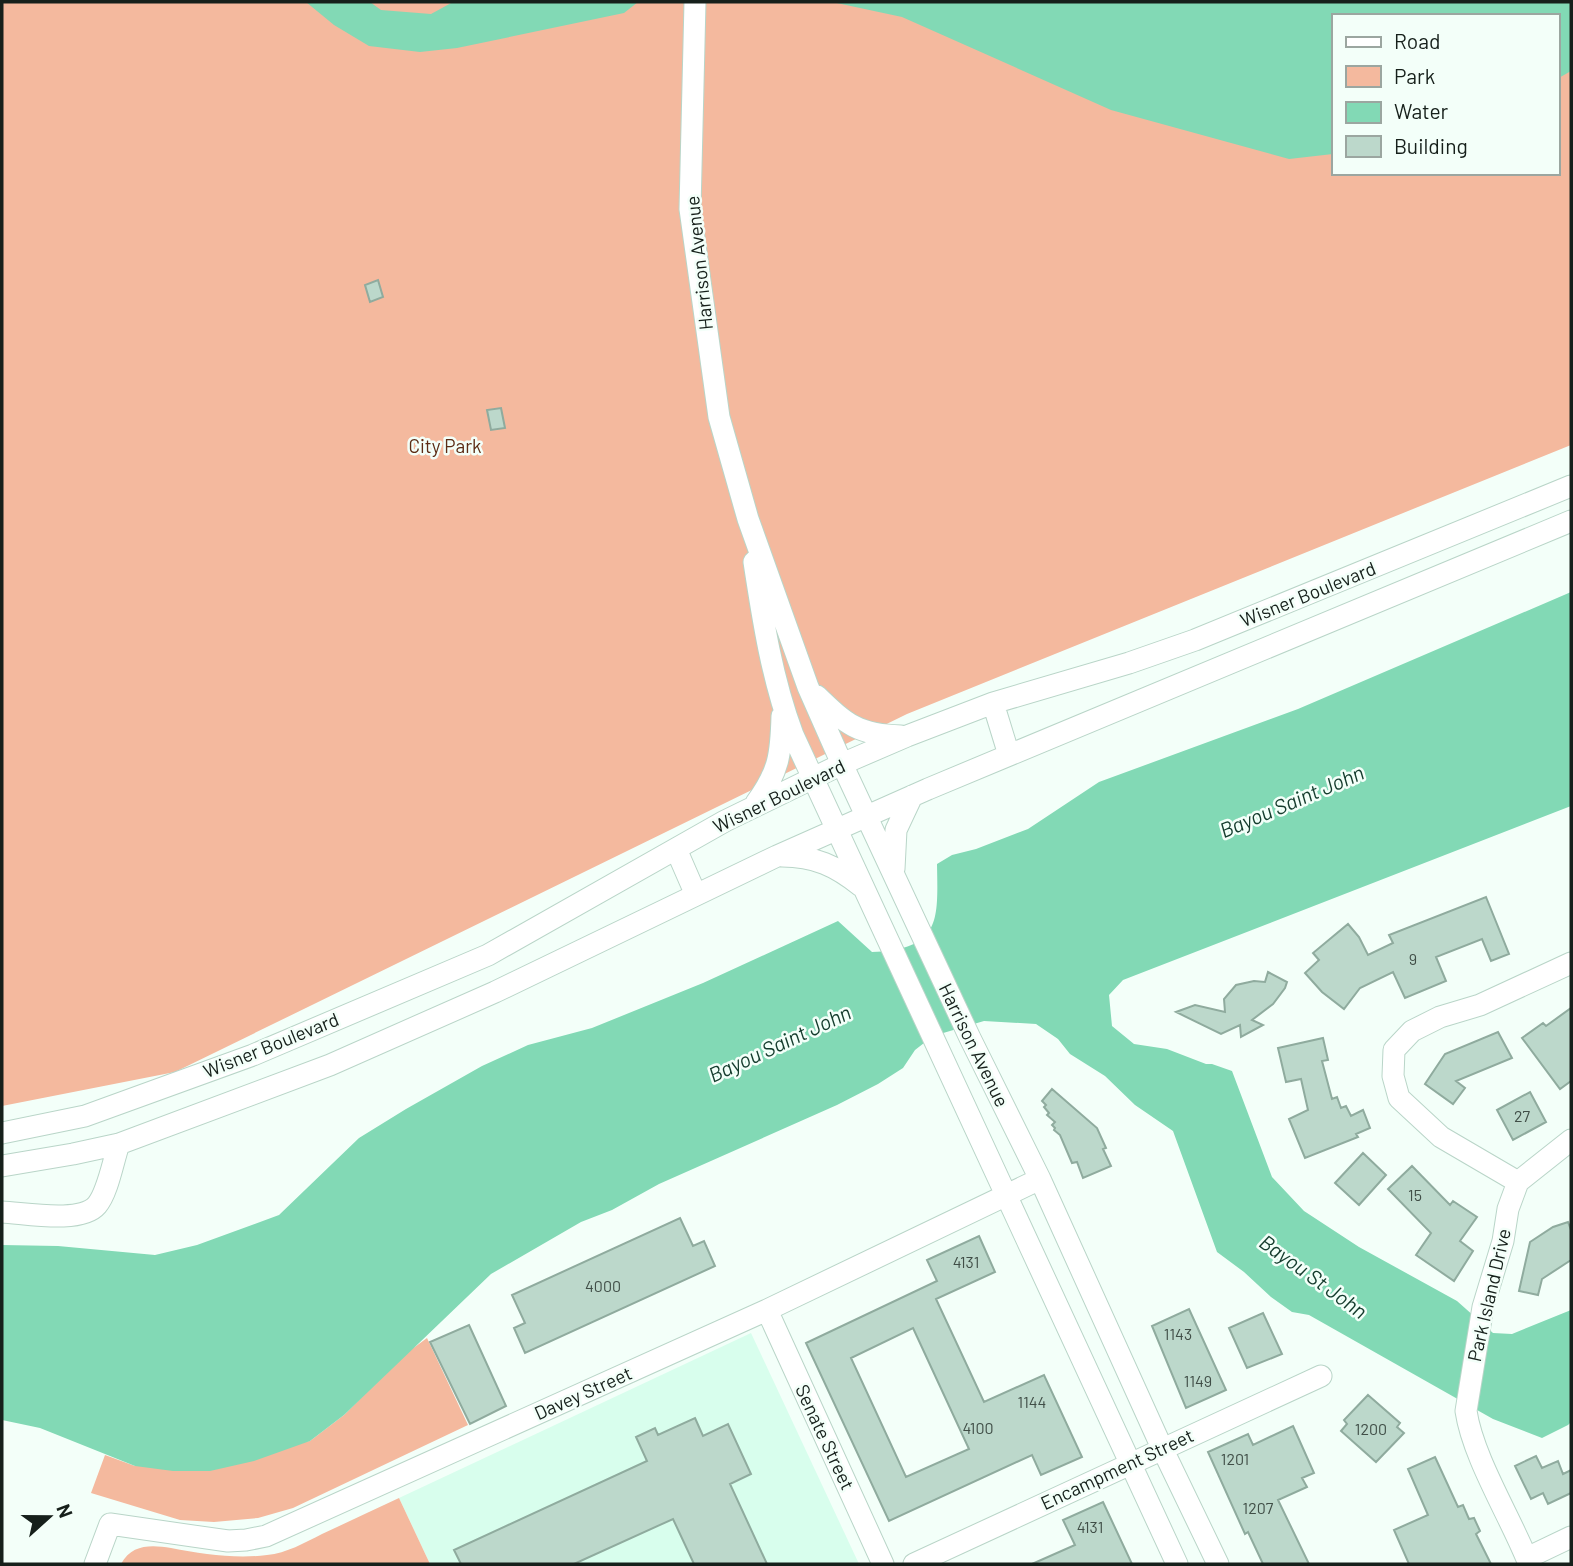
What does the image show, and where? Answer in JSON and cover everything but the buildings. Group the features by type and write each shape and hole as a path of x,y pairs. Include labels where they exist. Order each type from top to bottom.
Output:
{"street":[{"name":"Harrison Avenue","path":"695,2 690,209 719,417 748,519 808,687 842,764 970,1038 1040,1179 1162,1448 1218,1564"},
{"name":"Wisner Boulevard","path":"2,1133 85,1116 253,1055 488,955 753,807 842,764 993,703 1129,663 1195,640 1571,486"},
{"name":"Harrison Avenue","path":"748,519 763,619 782,707 812,778 1177,1564"},
{"name":"Wisner Boulevard","path":"2,1166 119,1144 330,1065 482,998 777,856 912,796 1571,522"},
{"path":"808,687 849,725 879,735 907,736"},
{"path":"993,703 1009,755"},
{"path":"753,807 772,781 779,759 782,707"},
{"path":"894,874 896,830 912,796"},
{"path":"676,849 696,895"},
{"path":"777,856 800,856 823,861 840,869 864,887"},
{"path":"1571,963 1480,1005 1440,1017 1412,1031 1394,1050 1393,1076 1399,1098 1441,1137 1518,1182 1571,1140"},
{"path":"253,1055 265,1089"},
{"path":"2,1212 87,1213 98,1204 106,1187 119,1144"},
{"path":"73,1154 94,1170 106,1187"},
{"name":"Davey Street","path":"95,1564 110,1524 228,1541 266,1536 767,1310 1040,1179"},
{"name":"Park Island Drive","path":"1518,1182 1508,1209 1503,1241 1483,1307 1466,1411 1468,1424 1481,1457 1528,1561"},
{"name":"Senate Street","path":"767,1310 883,1564"},
{"name":"Encampment Street","path":"914,1564 1321,1376"},
{"path":"1528,1561 1571,1537"}],"shaded area":[{"path":"751,1333 859,1564 430,1564 399,1498"}],"green space":[{"name":"City Park","path":"2,2 1571,2 1571,445 907,714 175,1072 2,1106"},
{"path":"427,1338 468,1425 293,1508 258,1518 214,1522 180,1520 91,1493 105,1455 135,1466 310,1441 344,1415 408,1352"},
{"path":"399,1498 430,1564 121,1564 125,1557 136,1549 149,1546 231,1556 274,1554 295,1547"}],"water":[{"path":"306,2 370,2 381,10 431,14 453,2 638,2 624,13 457,48 420,52 369,46 334,25"},
{"path":"832,2 1571,2 1571,71 1559,78 1559,14 1332,14 1332,154 1289,159 1111,110 902,17"},
{"path":"1571,592 1571,806 1123,980 1109,995 1112,1026 1134,1044 1167,1049 1232,1071 1272,1177 1304,1211 1359,1247 1457,1301 1493,1333 1512,1334 1571,1310 1571,1422 1568,1425 1542,1438 1493,1419 1309,1315 1292,1312 1217,1252 1173,1131 1135,1105 1105,1076 1070,1054 1058,1039 1036,1024 984,1021 933,1036 915,1050 903,1068 878,1084 659,1184 612,1210 581,1222 491,1274 344,1415 310,1441 254,1461 210,1471 173,1471 135,1466 40,1428 2,1420 2,1245 58,1246 155,1255 197,1245 279,1215 359,1138 482,1066 528,1045 592,1028 703,983 838,921 872,952 911,945 923,938 931,928 937,901 937,864 952,855 1028,829 1099,782 1298,709"}],"water label":[{"name":"Bayou Saint John","path":"1292,802"},
{"name":"Bayou Saint John","path":"780,1044"},
{"name":"Bayou St John","path":"1313,1277"}]}
